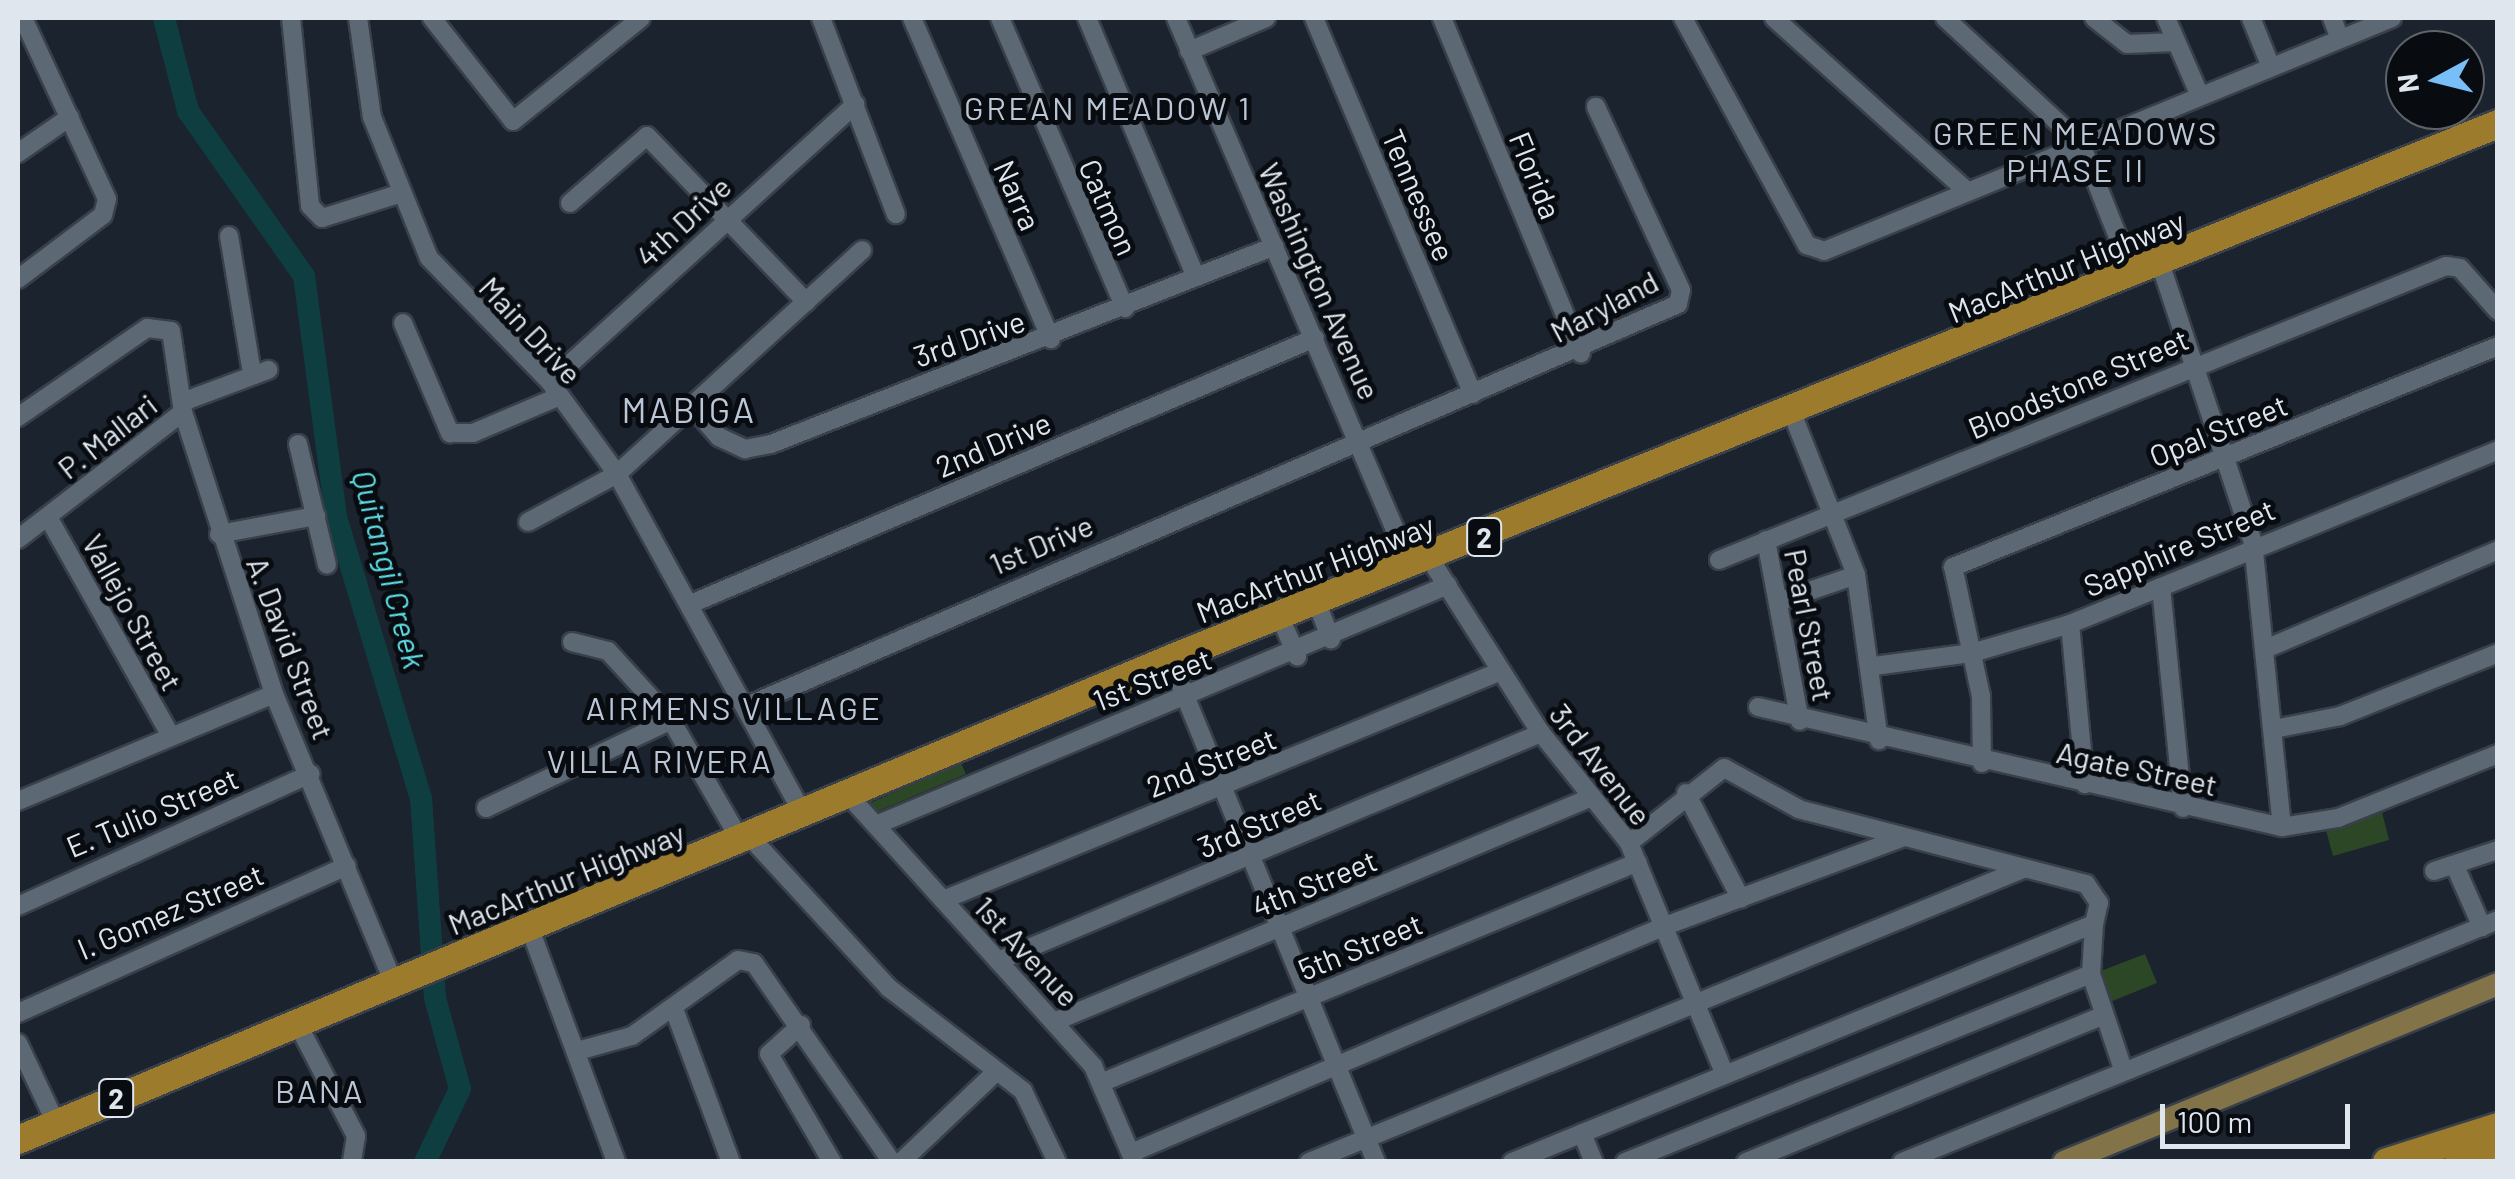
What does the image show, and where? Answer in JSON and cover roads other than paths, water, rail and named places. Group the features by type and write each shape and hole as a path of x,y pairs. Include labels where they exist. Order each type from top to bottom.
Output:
{"highway":[{"name":"MacArthur Highway","path":"18,1140 296,1021 850,797 1170,659 1421,563 2498,124"},
{"name":"MacArthur Highway","path":"18,1130 213,1056"},
{"path":"2387,1162 2498,1128"},
{"path":"2459,1162 2498,1149"}],"main road":[{"path":"2064,1162 2498,984"}],"street":[{"path":"291,18 310,206 322,218 402,193"},
{"name":"Main Drive","path":"358,18 372,117 428,258 554,390 617,474 693,603 804,816"},
{"path":"432,18 513,121 641,18"},
{"path":"821,18 896,214"},
{"name":"Narra","path":"912,18 1051,339"},
{"name":"Catmon","path":"1000,18 1125,308"},
{"path":"1087,18 1196,275"},
{"name":"Washington Avenue","path":"1176,18 1362,445 1421,563"},
{"path":"1189,51 1266,18"},
{"name":"Tennessee","path":"1314,18 1473,394"},
{"name":"Florida","path":"1442,18 1581,353"},
{"path":"1683,18 1807,245 1824,251 2392,18"},
{"path":"1774,18 1966,190"},
{"path":"1945,18 2080,144 2183,336 2253,542 2270,647 2282,827"},
{"path":"2094,18 2127,44 2176,42"},
{"path":"2166,18 2200,96"},
{"path":"2251,18 2271,67"},
{"path":"2332,18 2340,39"},
{"path":"18,279 102,215 107,199 70,117 24,31"},
{"name":"4th Drive","path":"554,390 723,220 856,104"},
{"name":"Maryland","path":"1362,445 1473,394 1581,353 1682,297 1596,107"},
{"path":"18,153 70,117"},
{"path":"570,203 646,136 806,302"},
{"name":"P. Mallari","path":"18,539 184,406 260,372 229,236"},
{"name":"3rd Drive","path":"690,406 719,437 745,449 1051,339 1196,275 1275,246"},
{"path":"528,522 617,474 862,250"},
{"name":"Bloodstone Street","path":"1719,560 2194,364 2460,268 2498,312"},
{"path":"403,322 450,432 474,433 554,390"},
{"name":"A. David Street","path":"18,417 147,328 166,325 219,534 274,694 348,866 404,980"},
{"name":"2nd Drive","path":"693,603 1315,338"},
{"name":"Opal Street","path":"1972,654 1951,580 1958,564 2498,346"},
{"path":"1792,413 1856,575 1874,666 1880,740"},
{"path":"298,444 328,566"},
{"name":"1st Drive","path":"747,706 890,638 1362,445"},
{"name":"Sapphire Street","path":"1874,666 1972,654 2070,624 2161,587 2253,542 2498,450"},
{"path":"219,534 316,516"},
{"name":"Vallejo Street","path":"48,517 170,734"},
{"name":"Pearl Street","path":"1766,540 1800,721"},
{"path":"2270,647 2498,550"},
{"name":"3rd Avenue","path":"1421,563 1448,585 1499,672 1541,733 1629,843 1724,1072"},
{"path":"1780,601 1856,575"},
{"name":"1st Street","path":"876,825 1188,693 1296,656 1448,585"},
{"path":"2161,587 2183,808"},
{"path":"1317,603 1330,639"},
{"path":"1280,617 1296,656"},
{"path":"2070,624 2085,784"},
{"path":"572,642 608,651 671,720 746,839 889,988 997,1070 1037,1109 1056,1162"},
{"path":"2278,728 2340,716 2498,653"},
{"path":"1972,654 1982,762"},
{"path":"1170,659 1188,693 1376,1162"},
{"name":"2nd Street","path":"943,900 1499,672"},
{"path":"18,801 170,734 274,694"},
{"path":"1074,701 1090,733"},
{"name":"Agate Street","path":"1758,708 1880,740 2282,827 2338,818 2498,754"},
{"path":"486,808 671,720"},
{"path":"1016,726 1030,758"},
{"name":"3rd Street","path":"998,961 1541,733"},
{"path":"1629,843 1686,793 1724,768 1799,809 2096,891 2091,974 2122,1069"},
{"name":"E. Tulio Street","path":"18,906 311,774"},
{"path":"1686,793 1741,899"},
{"name":"1st Avenue","path":"850,797 1056,1021 1103,1082 1132,1157"},
{"name":"4th Street","path":"1056,1021 1592,797"},
{"path":"1132,1157 1664,926 1901,838"},
{"path":"2434,872 2498,850"},
{"name":"5th Street","path":"1103,1082 1638,862"},
{"name":"I. Gomez Street","path":"18,1013 348,866"},
{"path":"1902,1162 2122,1069 2490,924 2456,866"},
{"path":"1309,1162 2023,869"},
{"path":"1512,1162 1724,1072 2094,924"},
{"path":"530,929 582,1050 616,1162"},
{"path":"582,1050 632,1036 747,960 801,1024 892,1162"},
{"path":"1625,1162 1660,1155 2091,974"},
{"path":"674,1010 731,1162"},
{"path":"1746,1162 2104,1015"},
{"path":"296,1021 356,1136 352,1162"},
{"path":"801,1024 769,1054 832,1162"},
{"path":"18,1044 52,1115"},
{"path":"902,1162 997,1070"},
{"path":"1582,1133 1594,1162"}],"waterway":[{"name":"Quitangil Creek","path":"164,18 188,111 304,276 336,517 421,798 435,998 460,1089 425,1162"}],"district":[{"name":"GREAN MEADOW 1","path":"1108,107"},
{"name":"GREEN MEADOWS PHASE II","path":"2076,152"},
{"name":"MABIGA","path":"689,409"},
{"name":"AIRMENS VILLAGE","path":"734,707"},
{"name":"VILLA RIVERA","path":"660,760"},
{"name":"BANA","path":"320,1090"}]}
